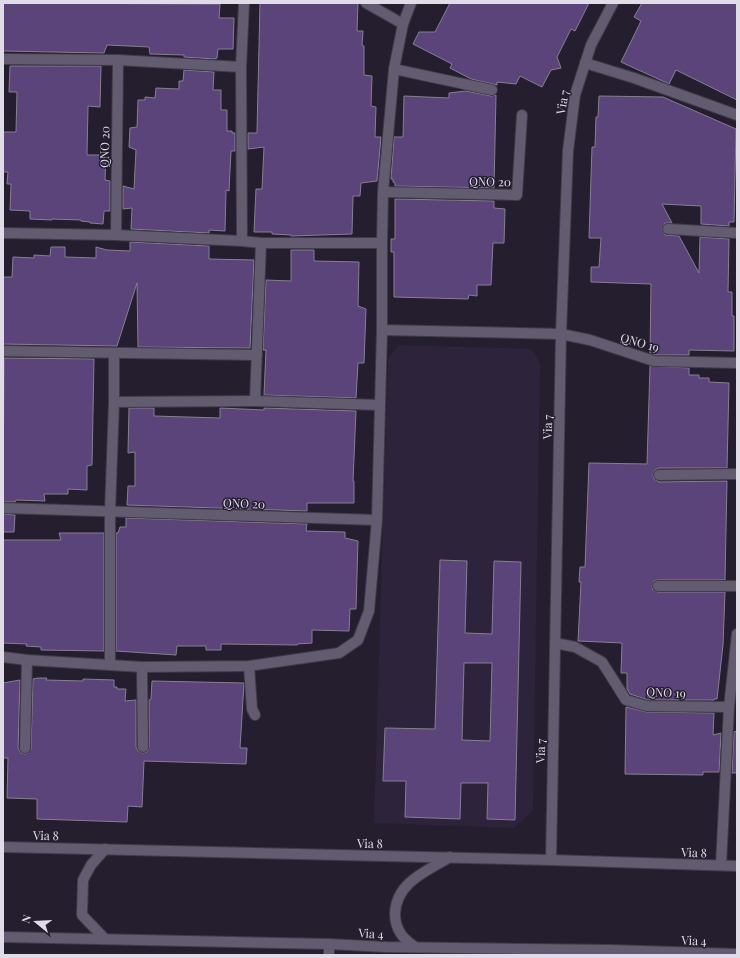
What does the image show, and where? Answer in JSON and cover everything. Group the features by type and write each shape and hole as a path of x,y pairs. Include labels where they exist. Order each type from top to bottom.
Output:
{"street":[{"path":"242,241 241,67 244,3"},
{"path":"366,3 404,24"},
{"path":"3,657 26,660 142,667 249,666 339,653 358,640 369,611 376,520 382,330 382,243 384,192 394,70 404,24 411,3"},
{"name":"Via 7","path":"551,860 562,334 568,151 575,95 591,45 613,3"},
{"path":"3,59 118,60 241,67"},
{"name":"QNO 20","path":"116,235 118,60"},
{"path":"586,63 634,78 737,115"},
{"path":"394,70 492,90"},
{"name":"QNO 20","path":"384,192 517,194 522,115"},
{"path":"668,229 737,233"},
{"path":"3,233 116,235 261,243 382,243"},
{"path":"255,401 261,243"},
{"path":"382,330 562,334"},
{"name":"QNO 19","path":"562,334 590,340 654,361 737,362"},
{"path":"3,351 114,354 257,355"},
{"path":"110,665 110,512 114,402 114,354"},
{"path":"114,402 255,401 379,405"},
{"path":"658,475 737,474"},
{"name":"QNO 20","path":"3,508 376,520"},
{"path":"658,586 737,586"},
{"path":"721,866 729,707 737,634"},
{"name":"QNO 19","path":"555,643 575,648 602,662 626,700 647,706 729,707"},
{"path":"25,748 26,660"},
{"path":"249,666 252,709 255,714"},
{"path":"142,667 143,747"},
{"name":"Via 8","path":"3,847 450,857 737,866"},
{"path":"104,938 82,915 83,880 91,865 106,849"},
{"path":"415,947 401,935 395,920 396,903 404,888 416,877 450,857"},
{"name":"Via 4","path":"3,936 329,944 386,951 415,947 737,954"},
{"path":"329,944 329,955"}],"shaded area":[{"path":"399,345 532,349 540,364 533,810 514,828 374,823 388,359"}],"building":[{"path":"3,3 220,4 219,18 234,18 233,49 218,49 217,58 214,59 184,57 184,55 150,54 149,47 107,45 104,53 3,51"},
{"path":"260,3 358,3 357,31 363,31 362,45 364,46 364,75 372,76 371,106 376,107 375,137 381,137 377,181 361,183 360,196 353,196 352,234 291,236 272,234 272,232 254,232 256,189 262,189 264,147 248,149 248,133 257,133"},
{"path":"450,3 589,3 575,31 571,29 557,57 561,68 551,70 542,87 520,76 516,84 497,82 497,85 471,79 450,68 452,64 413,44 419,32 435,32"},
{"path":"642,3 737,3 737,100 676,70 669,84 621,62 641,21 634,17"},
{"path":"10,66 101,66 100,107 88,106 87,155 106,155 105,180 110,181 110,211 104,211 103,224 90,223 81,220 30,219 30,211 10,210 11,184 7,184 8,172 3,172 3,132 16,132 17,92 9,92"},
{"path":"184,70 214,72 213,90 221,90 221,110 227,110 227,131 232,131 232,133 235,133 235,151 231,151 229,191 226,190 225,231 209,230 209,233 131,229 132,208 123,209 123,186 134,189 136,150 129,147 130,128 137,127 138,100 145,100 145,97 155,98 156,88 179,89 179,81 183,81"},
{"path":"466,91 491,96 496,95 494,188 395,186 393,179 391,179 394,137 403,137 404,96 449,98 449,93"},
{"path":"599,96 663,97 736,129 734,222 729,222 729,226 701,224 701,206 662,204 672,223 665,223 662,229 665,235 679,236 699,273 700,237 729,239 728,292 732,292 734,351 689,350 689,355 655,355 650,353 651,284 591,282 591,267 599,267 601,238 589,238 592,147 595,147 596,117 598,117"},
{"path":"395,199 494,201 494,208 505,209 504,243 493,243 491,285 477,285 477,296 469,295 468,299 394,297 394,252 391,252 391,239 395,239"},
{"path":"130,242 209,246 209,259 254,260 250,348 138,347 137,283 117,346 3,344 3,277 12,277 13,257 34,258 34,255 50,256 51,247 65,247 65,257 96,258 96,247 107,250 130,251"},
{"path":"291,250 314,250 314,261 359,262 358,306 366,309 364,363 358,363 356,398 264,395 266,350 263,350 266,280 291,281"},
{"path":"4,358 94,359 92,465 87,466 87,490 68,489 68,494 44,494 45,501 16,500 15,502 3,502"},
{"path":"650,366 689,368 689,375 699,375 699,378 709,378 709,382 729,383 727,468 659,468 655,470 653,475 654,479 659,482 727,481 725,580 658,580 654,581 652,586 653,590 658,592 725,592 723,645 717,699 714,700 648,700 630,694 627,689 627,673 621,673 622,643 578,641 581,582 579,582 580,567 585,567 589,463 647,464"},
{"path":"129,408 154,408 154,416 220,418 220,408 356,411 353,481 354,503 307,503 307,511 127,505 128,486 135,486 135,452 128,453"},
{"path":"3,514 15,515 14,532 3,532"},
{"path":"126,518 307,524 306,531 345,532 345,538 358,541 356,609 350,609 349,631 312,630 312,643 297,645 221,644 221,650 206,650 206,646 177,646 176,655 116,651 116,533 118,533 120,527 126,527"},
{"path":"59,533 104,533 104,651 41,650 41,647 26,646 27,644 3,643 3,540 61,540"},
{"path":"440,560 467,561 465,633 492,634 494,561 521,562 515,820 487,819 488,783 461,783 460,819 405,817 406,781 383,781 385,728 435,729","holes":["464,663 492,663 490,741 462,740"]},
{"path":"47,678 46,680 83,681 83,679 114,680 114,687 117,687 117,689 126,689 125,701 136,700 136,747 138,751 143,753 147,752 149,747 149,700 151,699 152,681 244,683 240,748 247,748 246,764 144,761 142,807 128,806 127,822 37,819 37,799 7,798 8,758 3,758 3,683 20,680 18,748 21,753 25,754 31,749 33,679"},
{"path":"626,707 647,712 714,713 713,735 721,733 719,772 703,772 703,775 625,774"},
{"path":"737,731 737,773 732,773 734,732"}]}
